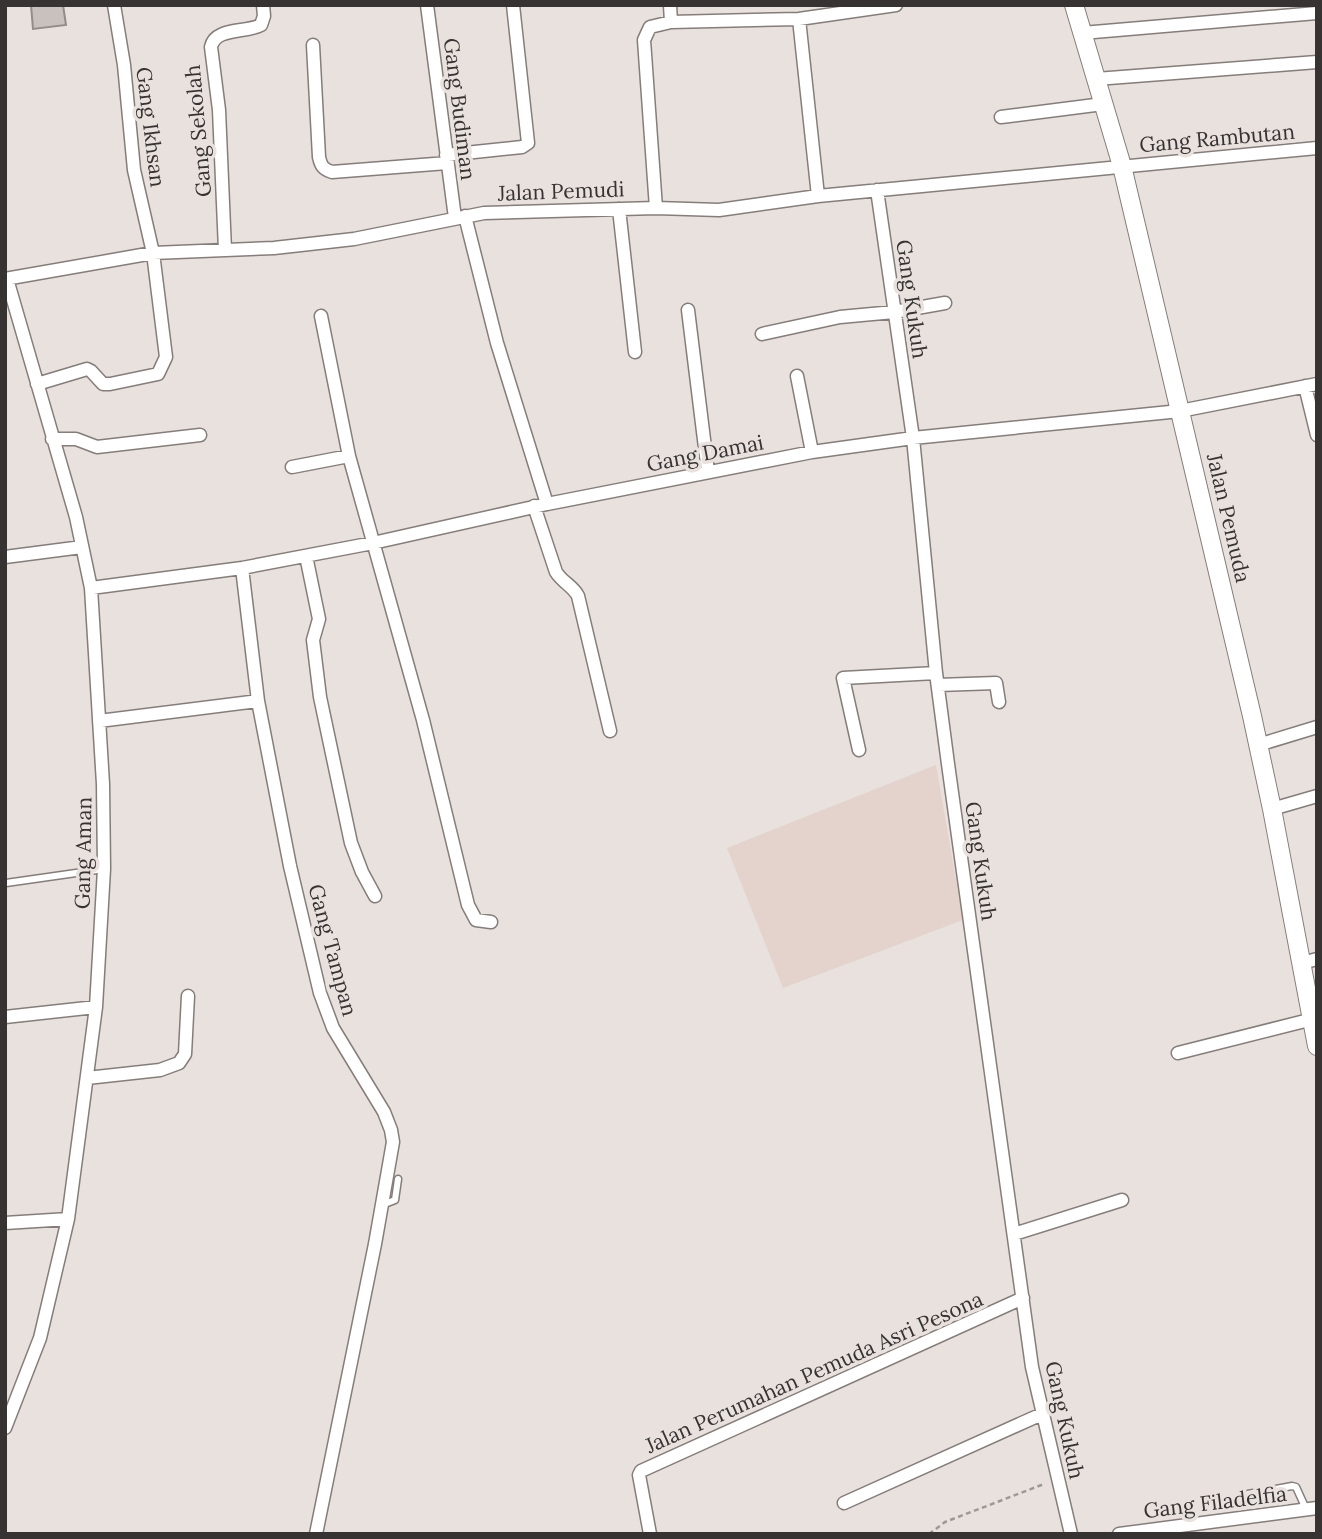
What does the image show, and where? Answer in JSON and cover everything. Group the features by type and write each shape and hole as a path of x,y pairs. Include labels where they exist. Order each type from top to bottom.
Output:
{"main road":[{"name":"Jalan Pemuda","path":"1074,5 1122,166 1309,961 1317,1046"}],"street":[{"name":"Gang Ikhsan","path":"37,384 87,369 103,384 158,374 166,357 153,253 134,170 124,65 114,5"},
{"name":"Gang Sekolah","path":"225,250 219,110 212,40 219,35 254,29 261,25 263,5"},
{"name":"Gang Budiman","path":"427,5 446,159 460,217 541,505 556,572 578,596 610,732"},
{"path":"313,46 319,158 325,170 332,172 446,159 522,147 528,143 513,5"},
{"path":"670,5 671,22"},
{"path":"656,208 643,40 650,27 671,22 799,19 896,5"},
{"path":"1082,33 1317,13"},
{"path":"799,19 818,196"},
{"path":"1096,79 1317,62"},
{"path":"1000,117 1103,104"},
{"name":"Gang Rambutan","path":"1122,166 1317,148"},
{"name":"Jalan Pemudi","path":"6,279 153,253 274,248 354,239 484,213 656,208 719,210 818,196 1122,166"},
{"name":"Gang Kukuh","path":"877,190 913,438 937,679 1032,1367 1071,1534"},
{"path":"620,209 635,352"},
{"name":"Gang Aman","path":"5,1428 40,1338 68,1219 96,1007 104,869 103,784 91,587 76,517 6,279"},
{"path":"762,334 840,317 894,313 945,303"},
{"path":"688,310 708,472"},
{"path":"321,316 349,456 423,720 468,905 476,919 491,922"},
{"path":"797,376 812,452"},
{"path":"1311,385 1317,435"},
{"name":"Gang Damai","path":"91,587 242,568 373,543 541,505 812,452 913,438 1180,411 1311,385"},
{"path":"52,439 76,439 97,447 200,435"},
{"path":"292,467 349,456"},
{"path":"5,557 82,547"},
{"path":"306,556 319,619 313,640 320,697 351,843 375,896"},
{"name":"Gang Tampan","path":"242,568 258,701 290,866 320,993 333,1028 371,1089 391,1130 393,1142 316,1534"},
{"path":"859,750 843,678 996,683 999,702"},
{"path":"99,721 258,701"},
{"path":"1258,745 1317,727"},
{"path":"1272,809 1317,796"},
{"path":"87,1078 160,1070 179,1063 185,1054 188,996"},
{"path":"5,1017 96,1007"},
{"path":"1178,1054 1314,1019"},
{"path":"1014,1234 1122,1200"},
{"path":"5,1223 68,1219"},
{"name":"Jalan Perumahan Pemuda Asri Pesona","path":"650,1534 639,1475 641,1471 1023,1298"},
{"path":"844,1503 1042,1414"},
{"name":"Gang Filadelfia","path":"1119,1534 1311,1508"}],"lane":[{"path":"6,883 104,869"},
{"path":"382,1205 395,1200 398,1179"},
{"path":"1248,1494 1292,1486 1296,1487 1311,1508"}],"path":[{"path":"929,1534 945,1522 1057,1479"}],"shaded area":[{"path":"936,765 963,920 783,988 727,848"}],"building":[{"path":"31,5 63,5 66,25 33,29"}]}
